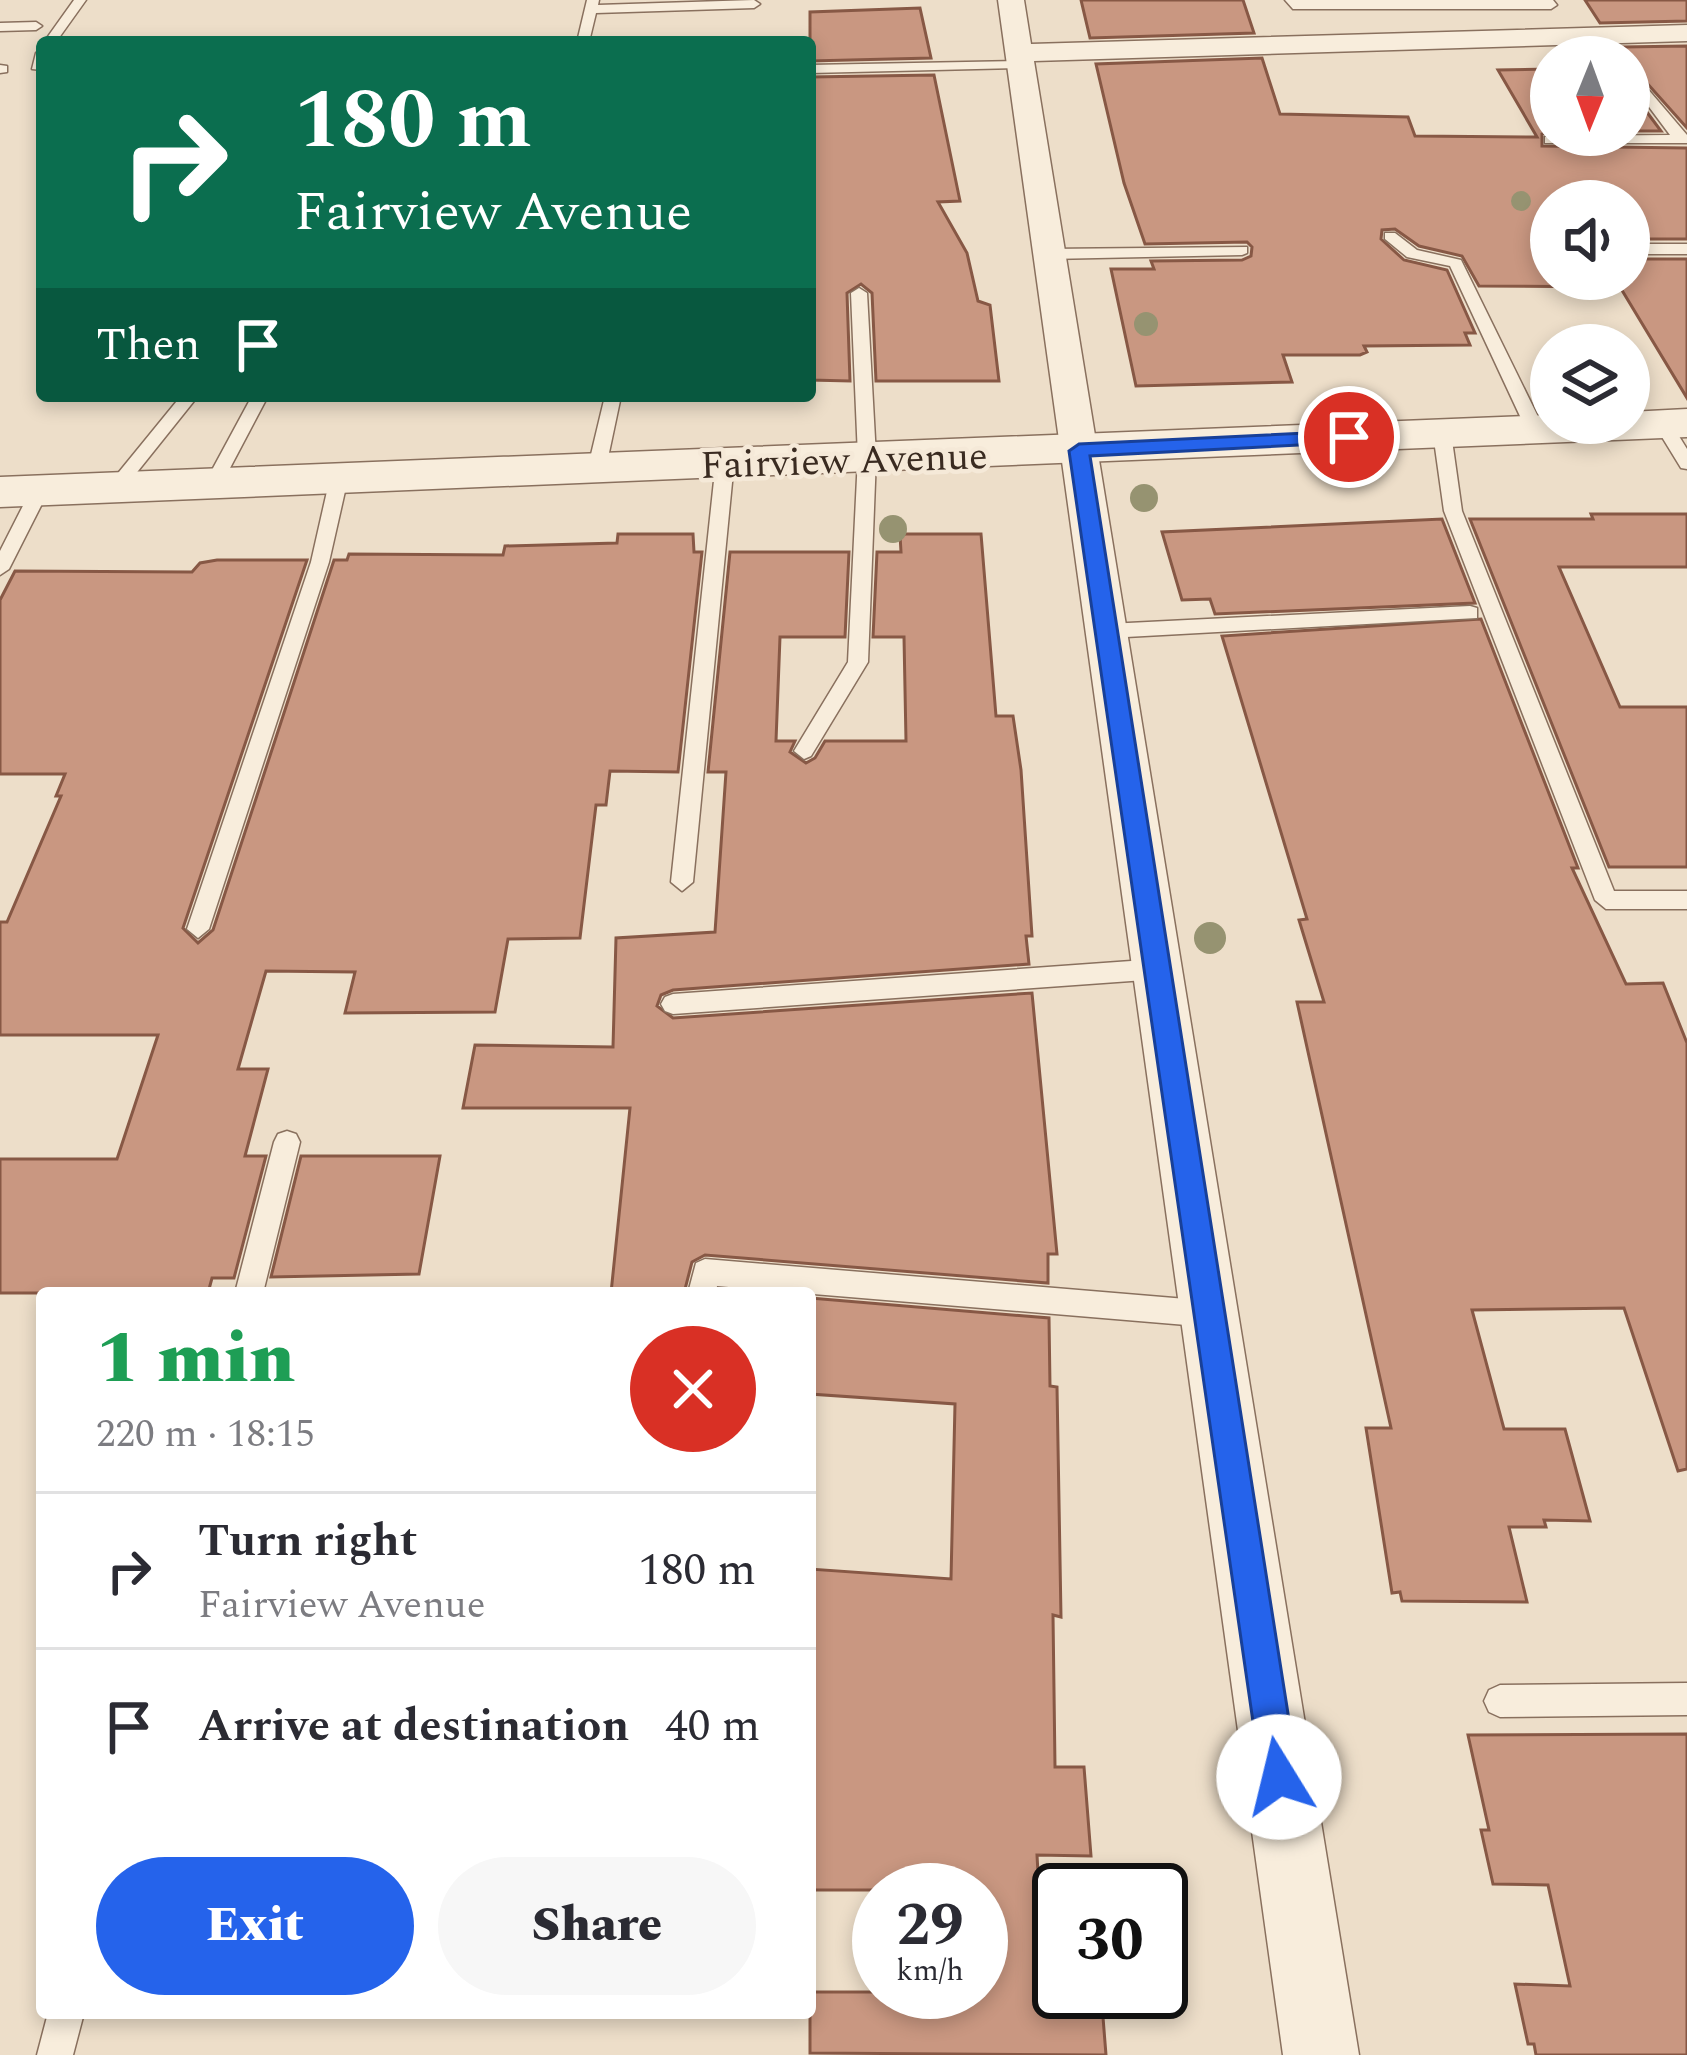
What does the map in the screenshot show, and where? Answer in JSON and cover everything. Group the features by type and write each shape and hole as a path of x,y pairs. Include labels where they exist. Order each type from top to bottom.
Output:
{"street":[{"path":"1010,0 1321,2055"},
{"path":"1650,39 1687,33"},
{"path":"1019,58 1530,48"},
{"name":"Fairview Avenue","path":"20,491 1530,429"}],"lane":[{"path":"54,36 80,0"},
{"path":"1291,0 1293,5 1551,5 1547,0"},
{"path":"584,36 591,4 754,4"},
{"path":"0,27 36,26"},
{"path":"816,70 1019,58"},
{"path":"1650,98 1683,140"},
{"path":"1650,140 1683,140"},
{"path":"1390,236 1412,254 1456,262 1530,418"},
{"path":"1650,249 1687,249"},
{"path":"1049,254 1242,250"},
{"path":"804,752 858,662 867,457 859,293"},
{"path":"116,487 185,402"},
{"path":"214,483 257,402"},
{"path":"597,467 612,402"},
{"path":"1442,433 1453,511 1606,900 1687,900"},
{"path":"682,882 725,462"},
{"path":"198,929 320,562 339,478"},
{"path":"0,569 20,491"},
{"path":"1108,631 1470,613"},
{"path":"674,1004 1159,968"},
{"path":"251,1287 287,1142"},
{"path":"703,1287 705,1272 1210,1314"},
{"path":"1500,1701 1687,1699"},
{"path":"55,2055 64,2019"}],"building":[{"path":"1081,0 1243,0 1254,33 1090,38"},
{"path":"1585,0 1687,0 1687,21 1600,23"},
{"path":"920,8 931,58 816,61 810,12"},
{"path":"1687,46 1687,128 1650,87 1650,47"},
{"path":"1262,58 1280,114 1408,117 1415,136 1530,137 1530,156 1650,156 1650,147 1687,148 1687,239 1650,239 1650,180 1530,180 1530,286 1479,286 1462,256 1419,246 1395,229 1382,230 1381,239 1404,260 1447,270 1475,333 1465,333 1470,345 1364,346 1367,352 1360,355 1283,355 1292,382 1136,386 1111,269 1154,269 1151,261 1242,260 1251,256 1252,247 1247,242 1145,244 1124,183 1096,64"},
{"path":"1530,69 1530,125 1498,70"},
{"path":"934,75 960,201 938,202 967,253 978,301 990,305 999,381 876,381 872,293 861,284 847,293 850,381 816,380 816,77"},
{"path":"1650,259 1687,259 1687,398 1650,337 1650,324 1642,324 1628,300 1650,300"},
{"path":"1591,514 1687,514 1687,567 1559,567 1620,707 1687,707 1687,867 1609,867 1470,519 1593,519"},
{"path":"1442,519 1475,603 1215,614 1210,599 1182,600 1162,532"},
{"path":"618,534 693,534 694,552 702,552 678,772 610,771 606,805 596,805 580,938 508,939 495,1012 345,1013 355,972 266,971 238,1069 268,1069 245,1156 266,1156 234,1278 212,1278 210,1287 36,1287 36,1293 0,1293 0,1159 117,1159 158,1035 0,1035 0,922 7,922 61,796 56,796 65,774 0,774 0,600 15,571 192,572 200,563 217,560 307,560 183,928 198,943 213,930 334,560 347,560 349,554 503,555 505,546 617,543"},
{"path":"981,534 996,716 1013,716 1021,770 1032,936 1026,936 1029,964 673,990 661,995 657,1006 673,1018 1032,993 1057,1254 1048,1254 1048,1283 705,1255 692,1262 686,1287 612,1287 630,1108 463,1108 475,1045 613,1047 616,938 715,932 726,772 708,772 730,552 849,552 845,637 780,637 776,741 795,741 790,752 806,763 825,741 906,741 904,637 873,637 877,552 901,552 900,535"},
{"path":"1481,619 1578,868 1572,868 1626,984 1663,983 1687,1043 1687,1469 1678,1471 1624,1308 1472,1310 1504,1429 1565,1429 1590,1521 1544,1520 1546,1527 1509,1527 1527,1602 1402,1601 1400,1592 1392,1593 1366,1428 1391,1428 1297,1002 1324,1002 1299,920 1307,919 1222,636"},
{"path":"301,1156 440,1156 419,1274 271,1277"},
{"path":"816,1299 1049,1318 1050,1386 1057,1387 1061,1617 1053,1615 1055,1767 1084,1767 1091,1856 1037,1855 1037,1863 1032,1863 1032,2019 1103,2019 1106,2055 810,2053 816,1992 852,1992 852,2019 1008,2019 1008,1863 852,1863 852,1890 816,1890 816,1569 951,1579 955,1404 816,1394"},
{"path":"1687,1734 1687,2055 1536,2055 1534,2044 1528,2044 1515,1984 1570,1986 1548,1885 1493,1884 1481,1830 1489,1830 1468,1735"}],"route":[{"path":"1279,1777 1079,451 1349,437"}]}
